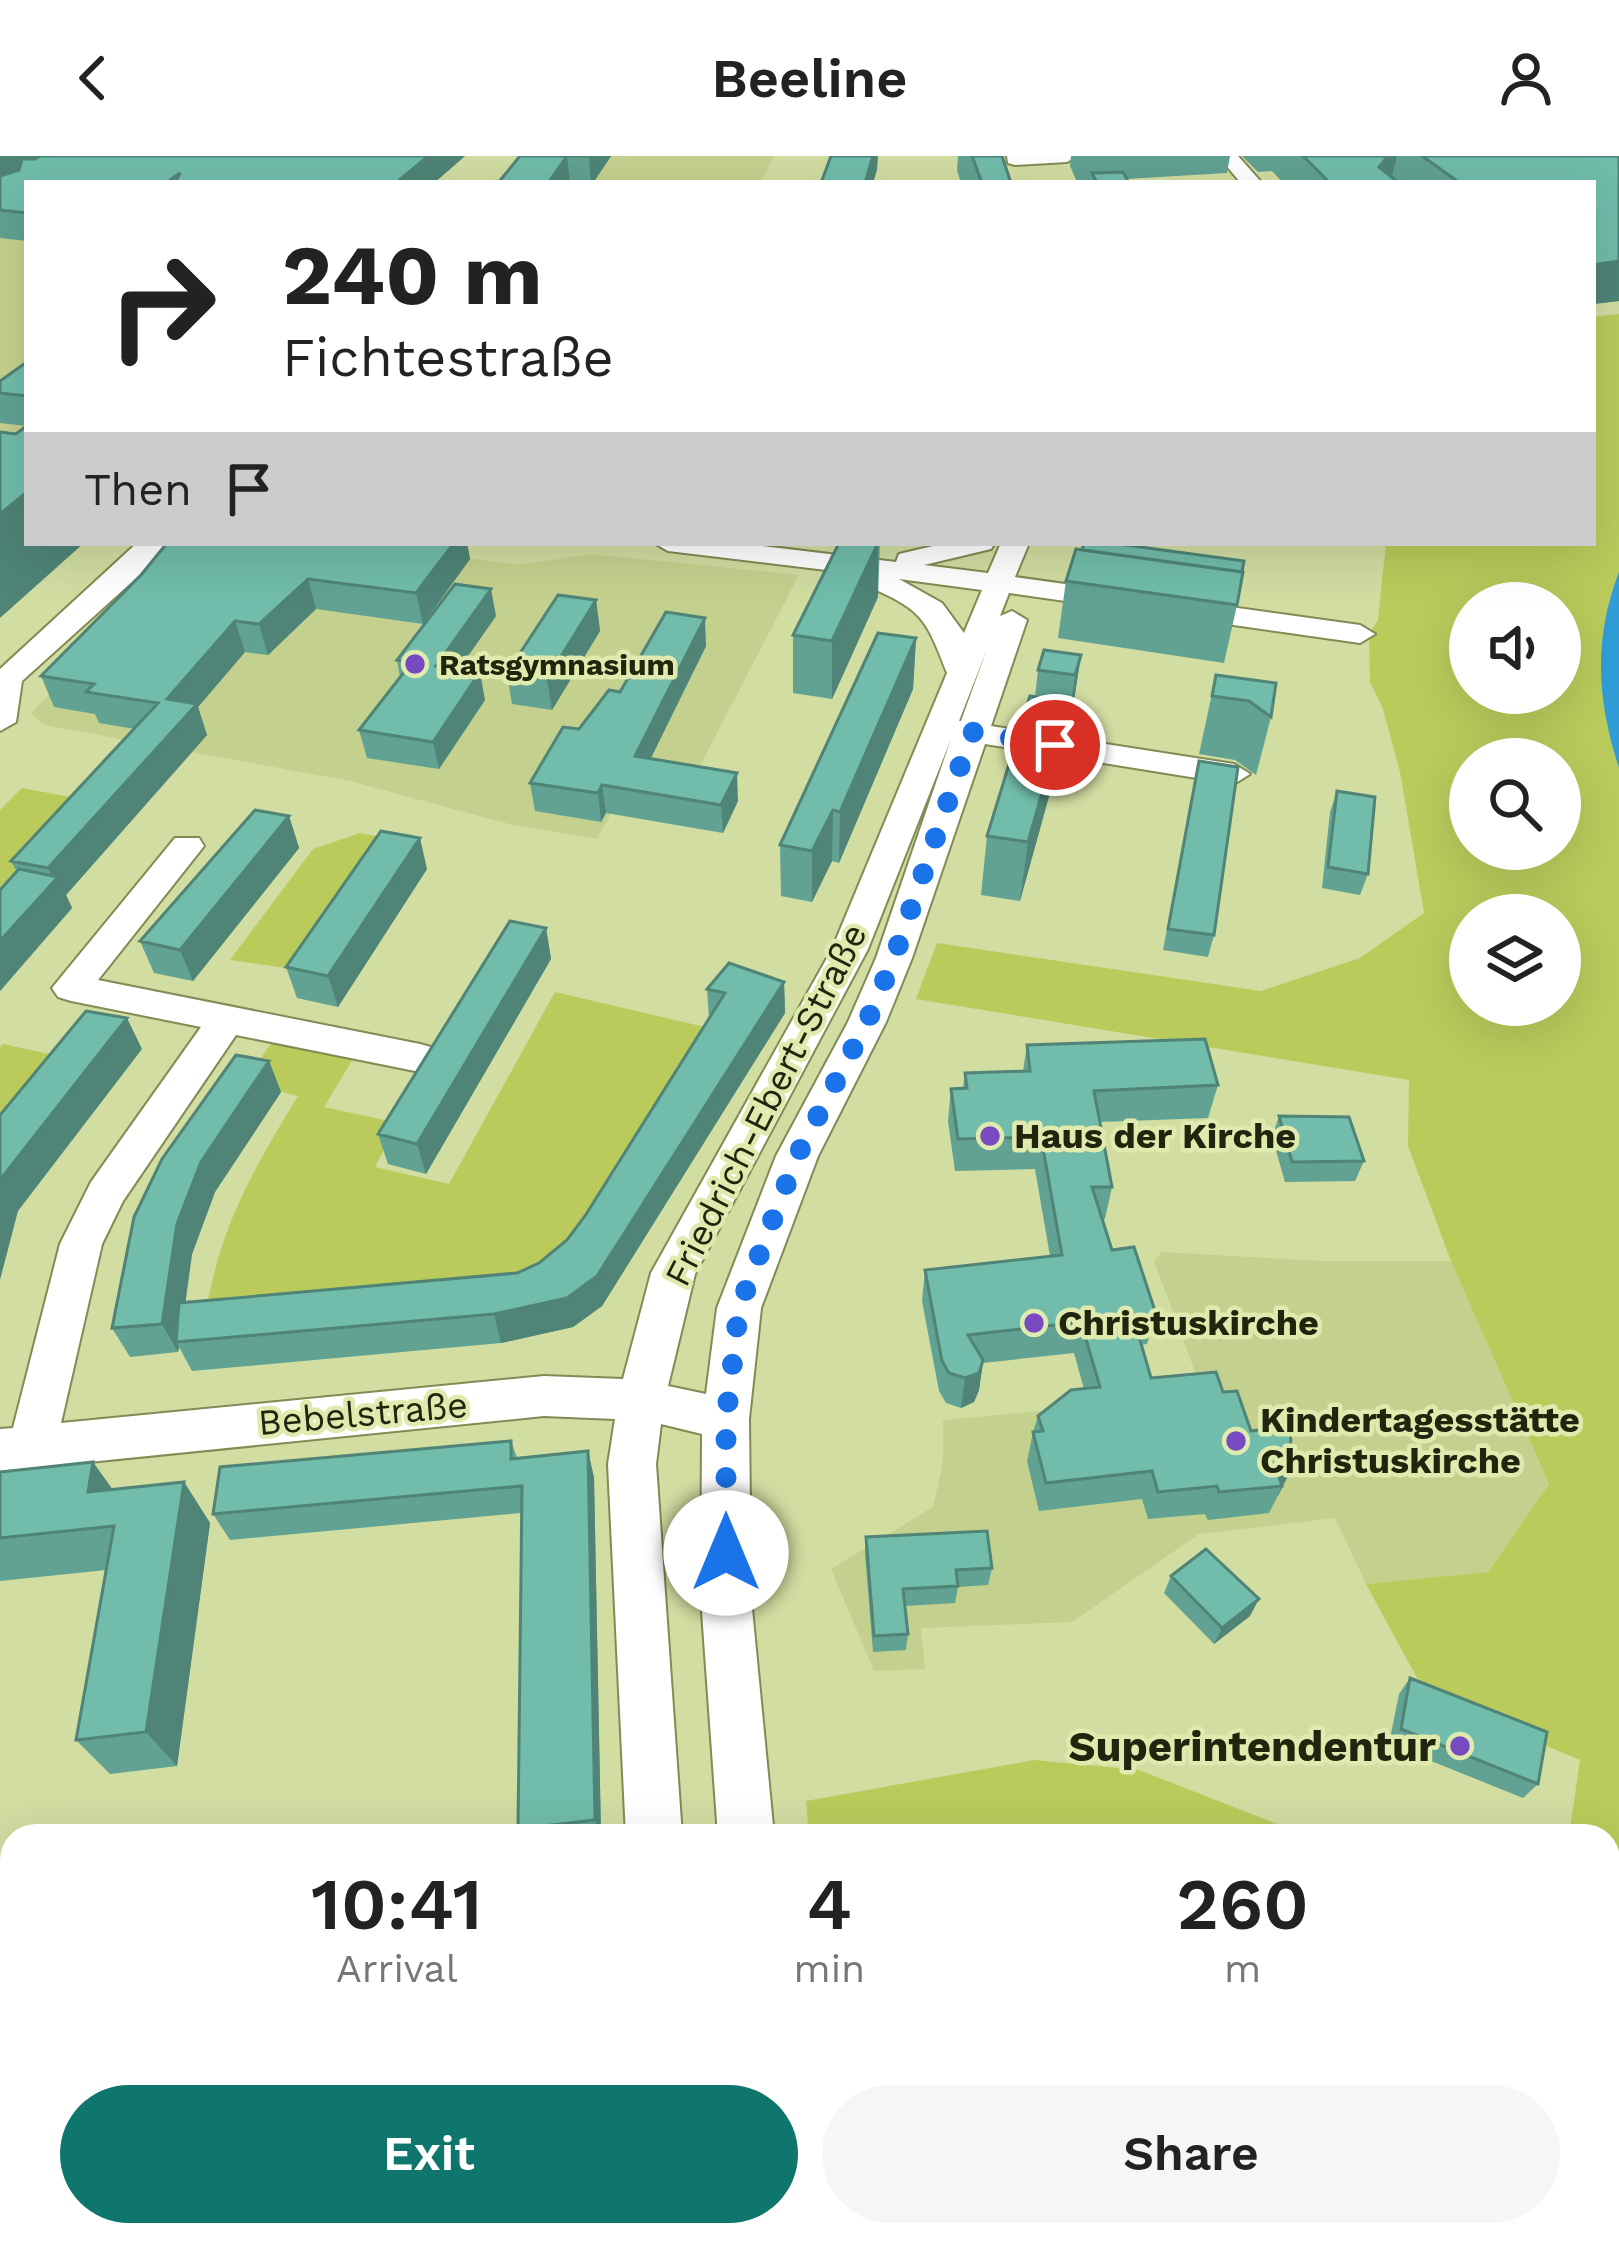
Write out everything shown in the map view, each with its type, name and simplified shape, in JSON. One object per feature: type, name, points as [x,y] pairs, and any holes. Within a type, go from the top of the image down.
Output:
[{"type":"street","points":[[1014,158],[1067,156]]},
{"type":"street","points":[[1228,156],[1249,180]]},
{"type":"street","points":[[0,722],[2,692],[9,677],[154,546]]},
{"type":"street","points":[[692,546],[1360,634]]},
{"type":"street","points":[[842,565],[941,555],[971,546]]},
{"type":"street","name":"Friedrich-Ebert-Straße","points":[[653,1824],[632,1465],[641,1400],[673,1273],[850,949],[956,729],[1011,585],[1015,546]]},
{"type":"street","name":"Friedrich-Ebert-Straße","points":[[745,1824],[726,1598],[726,1419],[739,1308],[797,1156],[867,1022],[894,958],[956,729],[960,670],[1035,546]]},
{"type":"street","points":[[842,565],[907,592],[936,611],[954,636],[960,670]]},
{"type":"street","points":[[956,729],[1234,774]]},
{"type":"street","points":[[187,845],[70,988],[420,1058]]},
{"type":"street","points":[[16,1449],[81,1244],[106,1193],[226,1020]]},
{"type":"street","name":"Bebelstraße","points":[[16,1449],[544,1396],[641,1400],[726,1419]]},
{"type":"shaded area","points":[[611,156],[774,156],[762,180],[595,180]]},
{"type":"shaded area","points":[[24,190],[24,452],[0,448],[0,202]]},
{"type":"shaded area","points":[[1619,314],[1619,1824],[1571,1824],[1580,1760],[1469,1713],[1417,1678],[1366,1584],[1488,1572],[1549,1484],[1451,1261],[1408,1146],[1409,1080],[916,999],[937,943],[1261,991],[1360,958],[1424,913],[1400,772],[1383,709],[1370,682],[1369,634],[1378,620],[1386,546],[1596,546],[1596,317]]},
{"type":"shaded area","name":"Ratsgymnasium","points":[[430,553],[519,565],[590,554],[799,575],[690,785],[629,781],[597,839],[509,824],[350,781],[44,725],[31,713],[125,616]]},
{"type":"shaded area","points":[[22,788],[97,802],[0,919],[0,810]]},
{"type":"shaded area","points":[[360,833],[384,838],[300,970],[230,960],[313,849]]},
{"type":"shaded area","points":[[555,992],[709,1028],[576,1254],[523,1293],[204,1323],[218,1259],[238,1204],[298,1096],[243,1082],[276,1037],[356,1054],[324,1107],[398,1123],[375,1167],[449,1184]]},
{"type":"shaded area","points":[[0,1047],[72,1059],[0,1148]]},
{"type":"shaded area","name":"Kindertagesstätte Christuskirche","points":[[1162,1252],[1323,1261],[1451,1261],[1549,1484],[1488,1572],[1366,1584],[1335,1518],[1199,1534],[1072,1622],[921,1628],[925,1669],[874,1671],[831,1569],[933,1507],[943,1462],[943,1420],[1204,1396],[1154,1261]]},
{"type":"shaded area","points":[[1034,1760],[1139,1770],[1277,1824],[808,1824],[806,1801]]},
{"type":"water","points":[[1619,572],[1619,768],[1606,719],[1601,670],[1605,621]]},
{"type":"building","points":[[428,156],[400,180],[176,180],[180,173],[170,180],[24,180],[24,213],[0,210],[0,176],[19,170],[22,159]]},
{"type":"building","points":[[520,156],[567,156],[550,180],[500,180]]},
{"type":"building","points":[[831,156],[873,156],[866,180],[822,180]]},
{"type":"building","points":[[972,156],[1002,156],[1010,180],[981,180]]},
{"type":"building","points":[[1303,156],[1388,156],[1379,167],[1395,180],[1327,180]]},
{"type":"building","points":[[1422,156],[1619,156],[1619,261],[1596,265],[1596,180],[1456,180]]},
{"type":"building","points":[[1123,172],[1127,180],[1096,180],[1092,173]]},
{"type":"building","points":[[24,364],[24,396],[0,393],[0,381]]},
{"type":"building","points":[[24,428],[24,494],[0,514],[0,432],[16,434]]},
{"type":"building","points":[[165,546],[452,546],[416,593],[308,579],[259,624],[235,621],[167,699],[197,704],[48,868],[11,861],[158,703],[86,692],[94,684],[41,676]]},
{"type":"building","points":[[838,546],[877,546],[832,641],[793,635]]},
{"type":"building","points":[[1083,546],[1133,546],[1244,561],[1242,572],[1082,550]]},
{"type":"building","points":[[1076,549],[1243,572],[1237,605],[1066,581]]},
{"type":"building","points":[[455,584],[491,589],[436,666],[480,672],[433,742],[359,730],[412,662],[397,660]]},
{"type":"building","points":[[558,595],[596,600],[547,679],[507,673]]},
{"type":"building","points":[[666,612],[705,618],[635,756],[737,773],[721,805],[602,785],[598,793],[530,783],[563,727],[579,729],[609,690],[620,692]]},
{"type":"building","points":[[878,633],[916,638],[840,812],[833,810],[812,851],[780,845]]},
{"type":"building","points":[[1044,650],[1081,655],[1075,675],[1038,670]]},
{"type":"building","points":[[1216,675],[1276,683],[1271,717],[1249,701],[1212,696]]},
{"type":"building","points":[[1030,696],[1068,702],[1028,842],[987,836]]},
{"type":"building","points":[[1199,761],[1238,767],[1214,935],[1168,929]]},
{"type":"building","points":[[1337,791],[1375,797],[1368,874],[1328,867]]},
{"type":"building","points":[[255,810],[289,816],[180,950],[140,941]]},
{"type":"building","points":[[381,831],[420,838],[328,976],[286,967]]},
{"type":"building","points":[[19,869],[58,877],[0,941],[0,890]]},
{"type":"building","points":[[510,921],[546,928],[417,1144],[378,1134]]},
{"type":"building","points":[[729,963],[784,982],[597,1276],[567,1298],[494,1314],[176,1342],[179,1303],[517,1273],[539,1263],[567,1240],[585,1216],[725,993],[707,989]]},
{"type":"building","points":[[86,1011],[127,1018],[0,1180],[0,1115]]},
{"type":"building","points":[[1205,1039],[1218,1085],[1094,1091],[1112,1187],[1092,1187],[1112,1250],[1134,1247],[1156,1314],[1133,1316],[1151,1378],[1216,1372],[1223,1392],[1237,1391],[1251,1431],[1290,1426],[1292,1468],[1277,1471],[1282,1486],[1219,1492],[1217,1486],[1158,1492],[1152,1471],[1046,1483],[1033,1432],[1043,1431],[1038,1416],[1071,1390],[1100,1387],[1081,1322],[968,1335],[983,1360],[979,1373],[965,1378],[949,1373],[942,1361],[925,1270],[1062,1255],[1041,1137],[958,1139],[951,1089],[967,1088],[965,1073],[1030,1071],[1027,1045]]},
{"type":"building","points":[[236,1055],[269,1061],[201,1162],[177,1224],[162,1324],[112,1328],[134,1217],[162,1159]]},
{"type":"building","points":[[1279,1116],[1349,1117],[1364,1161],[1292,1162]]},
{"type":"building","points":[[511,1441],[511,1459],[588,1451],[595,1820],[518,1824],[522,1486],[213,1514],[220,1467]]},
{"type":"building","points":[[93,1462],[88,1492],[184,1482],[146,1732],[76,1740],[114,1526],[0,1538],[0,1472]]},
{"type":"building","points":[[987,1531],[992,1568],[956,1570],[958,1586],[903,1589],[908,1634],[874,1636],[866,1537]]},
{"type":"building","points":[[1206,1549],[1259,1599],[1222,1628],[1171,1576]]},
{"type":"building","points":[[1410,1678],[1547,1732],[1538,1784],[1401,1729]]},
{"type":"place","name":"Ratsgymnasium","points":[[415,664]]},
{"type":"place","name":"Haus der Kirche","points":[[990,1136]]},
{"type":"place","name":"Christuskirche","points":[[1034,1323]]},
{"type":"place","name":"Kindertagesstätte Christuskirche","points":[[1236,1441]]},
{"type":"place","name":"Superintendentur","points":[[1460,1746]]},
{"type":"route","points":[[726,1553],[726,1419],[739,1308],[797,1156],[867,1022],[894,958],[972,732],[1055,745]]}]
